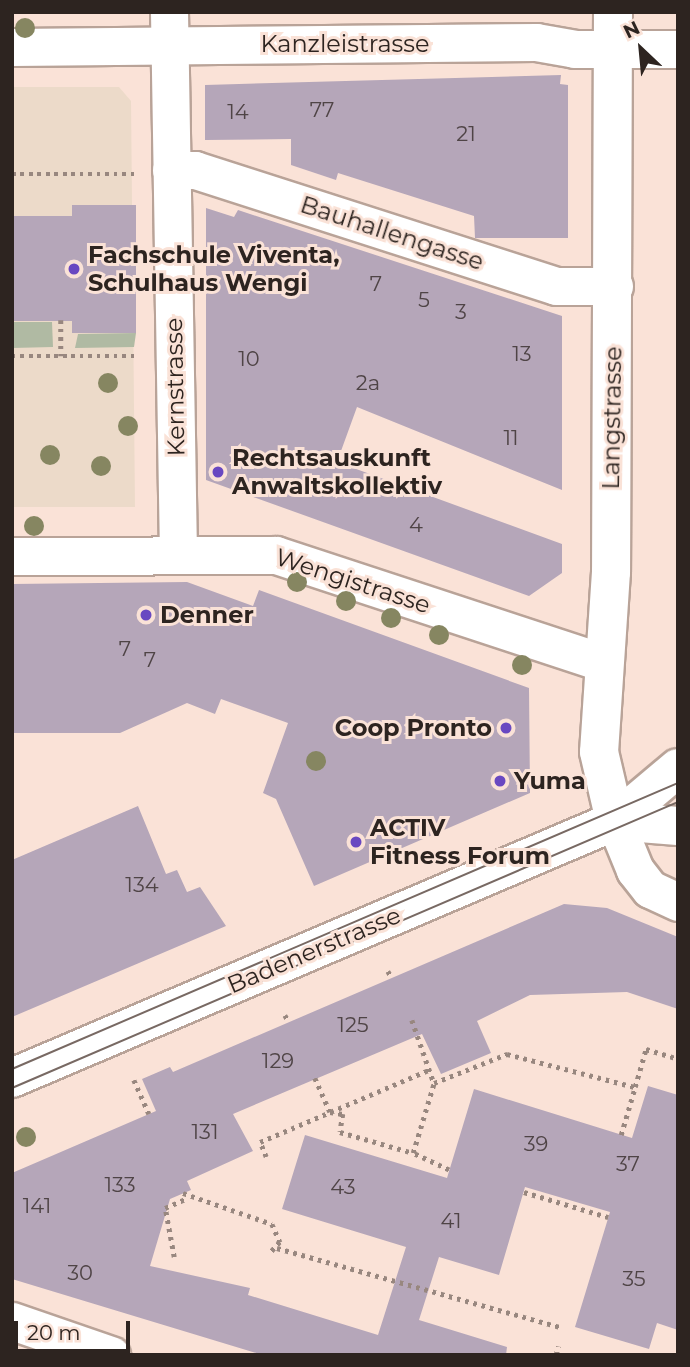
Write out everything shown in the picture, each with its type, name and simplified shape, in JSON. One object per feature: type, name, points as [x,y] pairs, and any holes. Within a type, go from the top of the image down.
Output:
[{"type":"street","name":"Langstrasse","points":[[613,12],[611,572],[601,662],[599,752],[615,821]]},
{"type":"street","name":"Kanzleistrasse","points":[[12,47],[169,29],[536,42],[614,50],[678,49]]},
{"type":"street","name":"Kernstrasse","points":[[169,29],[157,172],[178,552]]},
{"type":"street","name":"Bauhallengasse","points":[[157,172],[195,170],[556,286],[614,286]]},
{"type":"street","name":"Wengistrasse","points":[[12,556],[178,552],[276,555],[601,662]]},
{"type":"street","name":"Badenerstrasse","points":[[12,1078],[615,821],[678,768]]},
{"type":"street","name":"Badenerstrasse","points":[[615,821],[678,826]]},
{"type":"street","points":[[615,821],[635,870],[650,889],[678,902]]},
{"type":"street","points":[[12,1321],[111,1355]]},
{"type":"path","points":[[12,174],[157,172]]},
{"type":"path","points":[[61,320],[61,356]]},
{"type":"path","points":[[12,356],[145,356]]},
{"type":"path","points":[[388,971],[392,978]]},
{"type":"path","points":[[285,1015],[289,1022]]},
{"type":"path","points":[[412,1020],[434,1083],[413,1153]]},
{"type":"path","points":[[621,1135],[646,1049],[678,1059]]},
{"type":"path","points":[[434,1083],[507,1054],[635,1087]]},
{"type":"path","points":[[266,1157],[260,1142],[429,1070]]},
{"type":"path","points":[[315,1078],[330,1112]]},
{"type":"path","points":[[134,1080],[149,1114]]},
{"type":"path","points":[[330,1112],[343,1115],[340,1132],[413,1153],[449,1170]]},
{"type":"path","points":[[524,1192],[599,1212],[608,1217]]},
{"type":"path","points":[[174,1257],[164,1208],[185,1195],[197,1194],[218,1210],[259,1216],[278,1232],[276,1248],[271,1252]]},
{"type":"path","points":[[276,1248],[563,1328]]},
{"type":"path","points":[[556,1355],[558,1346]]},
{"type":"shaded area","name":"Fachschule Viventa, Schulhaus Wengi","points":[[12,87],[119,87],[131,101],[135,507],[12,507]]},
{"type":"green space","points":[[12,322],[52,322],[53,347],[12,348]]},
{"type":"green space","points":[[136,333],[134,347],[75,348],[78,334]]},
{"type":"building","points":[[561,75],[560,84],[568,85],[568,238],[475,238],[474,216],[338,173],[336,180],[291,165],[291,139],[205,140],[205,85]]},
{"type":"building","points":[[72,205],[136,205],[136,333],[72,333],[72,321],[12,321],[12,216],[72,216]]},
{"type":"building","points":[[206,208],[234,217],[238,210],[562,316],[562,490],[357,407],[337,462],[562,544],[562,573],[529,596],[206,480]]},
{"type":"building","points":[[187,582],[253,606],[259,590],[529,688],[530,793],[314,886],[276,799],[263,793],[288,723],[221,699],[215,714],[187,703],[120,733],[12,733],[12,584]]},
{"type":"building","points":[[138,806],[166,874],[177,870],[187,892],[200,887],[226,926],[12,1017],[12,860]]},
{"type":"building","points":[[564,904],[607,908],[678,937],[678,1009],[627,992],[530,995],[477,1021],[491,1053],[441,1074],[422,1034],[233,1114],[253,1151],[187,1181],[191,1190],[170,1199],[150,1266],[250,1288],[248,1295],[378,1335],[406,1247],[282,1209],[305,1135],[447,1178],[474,1089],[632,1138],[648,1086],[678,1095],[678,1330],[657,1323],[649,1349],[575,1327],[610,1212],[525,1187],[499,1275],[439,1257],[419,1320],[507,1347],[506,1355],[263,1355],[12,1279],[12,1173],[156,1111],[142,1079],[170,1067],[173,1072]]},
{"type":"tram line","points":[[12,1069],[678,783]]},
{"type":"tram line","points":[[12,1088],[678,802]]},
{"type":"place","name":"Fachschule Viventa, Schulhaus Wengi","points":[[74,269]]},
{"type":"place","name":"Rechtsauskunft Anwaltskollektiv","points":[[218,472]]},
{"type":"place","name":"Denner","points":[[146,615]]},
{"type":"place","name":"Coop Pronto","points":[[506,728]]},
{"type":"place","name":"Yuma","points":[[500,781]]},
{"type":"place","name":"ACTIV Fitness Forum","points":[[356,842]]}]
